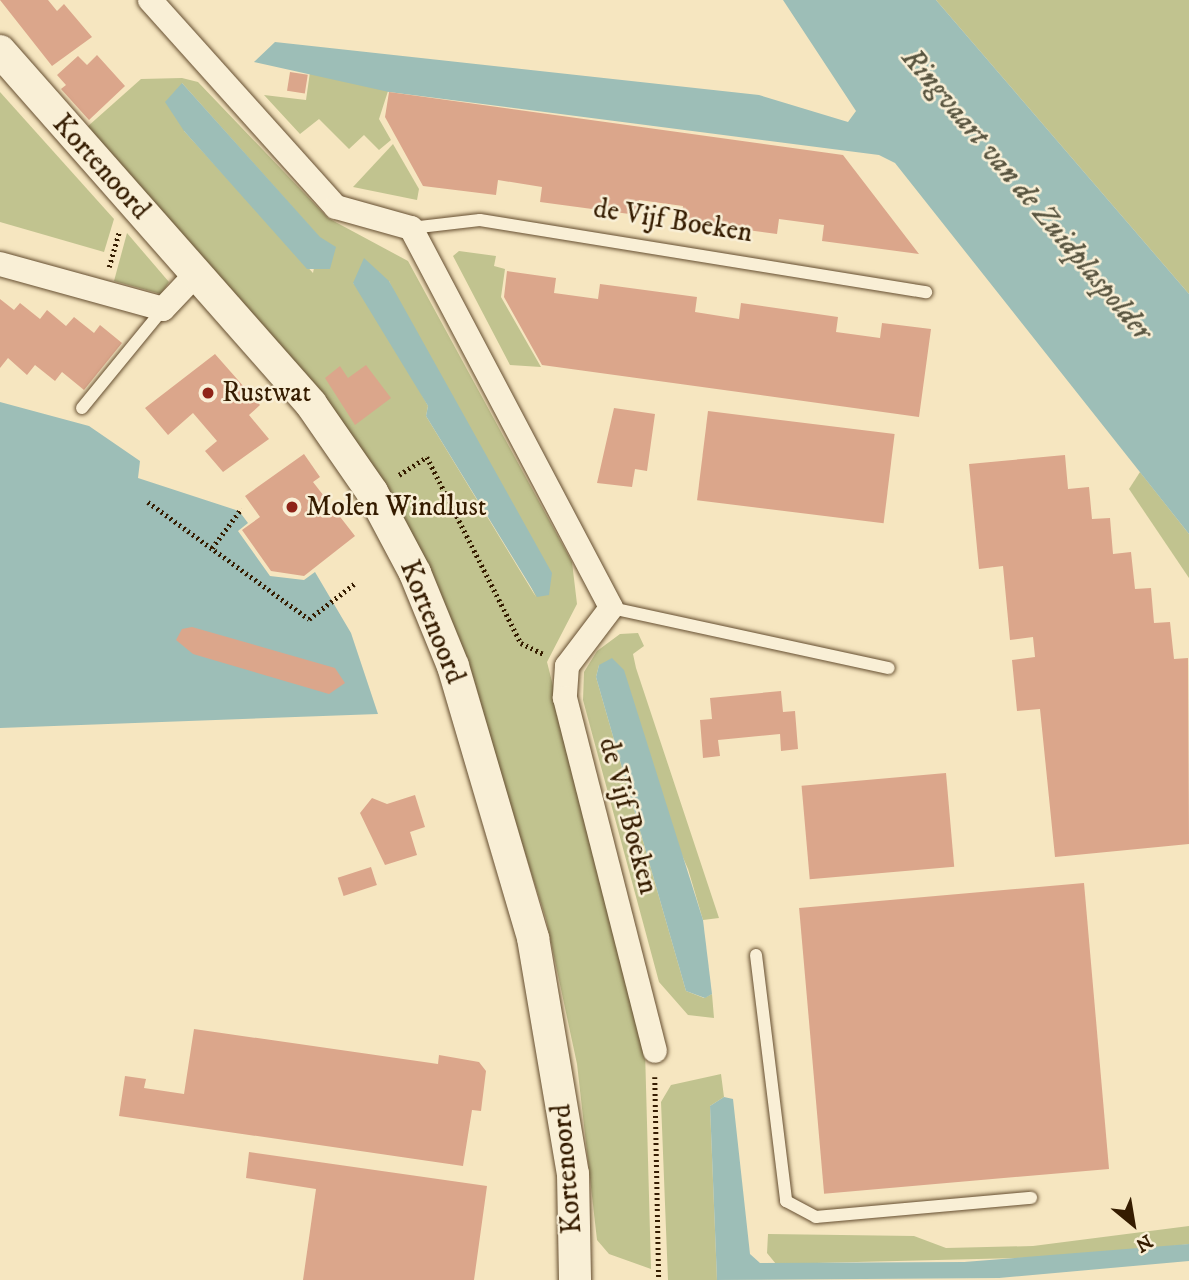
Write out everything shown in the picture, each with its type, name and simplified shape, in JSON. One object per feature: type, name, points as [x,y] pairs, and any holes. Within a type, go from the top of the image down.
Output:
[{"type":"street","name":"de Vijf Boeken","points":[[150,0],[336,206],[411,228]]},
{"type":"street","name":"Kortenoord","points":[[0,51],[311,404],[372,492],[453,666],[533,937],[573,1174],[575,1280]]},
{"type":"street","points":[[411,228],[611,608],[567,666]]},
{"type":"street","points":[[0,264],[163,309],[197,273]]},
{"type":"street","name":"de Vijf Boeken","points":[[567,666],[565,698],[655,1051]]},
{"type":"lane","name":"de Vijf Boeken","points":[[411,228],[480,220],[926,292]]},
{"type":"lane","points":[[82,408],[163,309]]},
{"type":"lane","points":[[611,608],[889,668]]},
{"type":"lane","points":[[756,955],[786,1201],[816,1217],[1031,1198]]},
{"type":"path","points":[[103,293],[132,202]]},
{"type":"path","points":[[426,457],[521,643],[567,666]]},
{"type":"path","points":[[148,502],[309,619],[354,584]]},
{"type":"path","points":[[212,548],[241,509]]},
{"type":"path","points":[[655,1051],[659,1280]]},
{"type":"green space","points":[[936,0],[1189,0],[1189,294]]},
{"type":"green space","points":[[310,72],[389,88],[379,119],[391,140],[379,150],[364,135],[349,149],[319,119],[300,134],[264,95],[306,100]]},
{"type":"green space","points":[[182,78],[198,82],[328,218],[408,261],[572,562],[577,604],[547,662],[645,1050],[651,1269],[609,1254],[597,1240],[577,1064],[546,919],[460,649],[395,512],[400,508],[265,327],[87,127],[141,79]],"holes":[[[182,83],[320,238],[313,273],[184,131]],[[389,281],[536,597],[426,416],[428,406],[368,297],[353,283]]]},
{"type":"green space","points":[[0,92],[114,219],[104,252],[0,222]]},
{"type":"green space","points":[[393,144],[419,189],[417,200],[353,187]]},
{"type":"green space","points":[[127,233],[169,282],[161,294],[114,281]]},
{"type":"green space","points":[[459,251],[496,256],[494,266],[505,269],[501,297],[541,367],[510,365],[453,256]]},
{"type":"green space","points":[[1140,472],[1189,534],[1189,578],[1129,489]]},
{"type":"green space","points":[[638,633],[644,646],[633,654],[636,668],[719,918],[703,920],[688,869],[599,665],[596,677],[686,991],[704,998],[712,994],[714,1018],[688,1015],[659,982],[583,700],[584,672],[597,651],[620,634]]},
{"type":"green space","points":[[721,1074],[724,1097],[710,1106],[717,1280],[668,1280],[661,1102],[671,1085]]},
{"type":"green space","points":[[1189,1226],[1189,1244],[1096,1256],[776,1264],[767,1253],[768,1234],[914,1236],[946,1248],[1033,1246]]},
{"type":"water","name":"Ringvaart van de Zuidplaspolder","points":[[783,0],[936,0],[1189,294],[1189,534],[895,163],[879,155],[389,92],[254,62],[275,42],[759,95],[848,122],[856,111]]},
{"type":"water","points":[[182,83],[320,237],[336,247],[330,269],[307,269],[184,131],[165,102]]},
{"type":"water","points":[[364,258],[389,281],[552,573],[549,595],[537,597],[426,416],[428,406],[353,283]]},
{"type":"water","points":[[0,402],[89,426],[140,461],[138,478],[239,511],[248,523],[238,531],[270,576],[304,580],[315,572],[351,633],[378,714],[0,728]]},
{"type":"water","points":[[612,658],[624,670],[703,920],[712,994],[705,998],[686,991],[596,677],[599,665]]},
{"type":"water","points":[[724,1097],[733,1099],[750,1254],[760,1263],[964,1262],[1189,1244],[1189,1280],[717,1280],[710,1106]]},
{"type":"pier","points":[[1189,1261],[1189,1280],[713,1280],[999,1278]]},
{"type":"building","points":[[0,0],[48,0],[57,11],[64,4],[92,37],[52,66]]},
{"type":"building","points":[[97,55],[125,86],[89,120],[61,89],[66,85],[57,75],[78,56],[87,65]]},
{"type":"building","points":[[290,72],[308,75],[305,94],[287,91]]},
{"type":"building","points":[[389,92],[843,155],[919,254],[822,241],[824,225],[779,219],[777,234],[681,221],[683,206],[639,200],[637,215],[540,202],[542,187],[498,180],[496,195],[423,186],[385,117]]},
{"type":"building","points":[[507,271],[556,278],[554,293],[598,299],[600,284],[697,297],[695,312],[739,319],[741,303],[838,317],[836,332],[880,338],[882,323],[931,329],[919,417],[542,365],[504,297]]},
{"type":"building","points":[[0,299],[14,310],[20,303],[40,319],[47,310],[66,326],[74,317],[94,333],[100,325],[122,343],[84,390],[62,372],[55,381],[35,365],[27,375],[8,358],[0,368]]},
{"type":"building","points":[[215,354],[260,405],[249,415],[269,439],[223,472],[205,451],[217,441],[193,413],[168,435],[145,408]]},
{"type":"building","points":[[366,365],[391,398],[355,425],[325,378],[340,366],[348,378]]},
{"type":"building","points":[[614,408],[655,414],[647,471],[635,469],[632,487],[597,483]]},
{"type":"building","points":[[708,411],[895,434],[884,523],[697,500]]},
{"type":"building","name":"Molen Windlust","points":[[304,454],[320,477],[313,482],[355,536],[304,576],[271,571],[242,530],[260,517],[245,496]]},
{"type":"building","points":[[1065,455],[1068,489],[1089,487],[1092,519],[1110,518],[1113,554],[1131,552],[1135,589],[1151,588],[1154,623],[1170,622],[1174,659],[1188,658],[1189,844],[1055,857],[1040,709],[1017,711],[1012,660],[1035,657],[1033,637],[1010,640],[1003,566],[979,569],[969,464]]},
{"type":"building","points":[[192,627],[335,668],[345,683],[329,694],[193,654],[176,640],[182,629]]},
{"type":"building","points":[[781,691],[783,712],[795,711],[798,749],[781,751],[780,734],[718,740],[720,756],[703,758],[700,720],[712,719],[710,698]]},
{"type":"building","points":[[946,773],[954,867],[810,879],[802,786]]},
{"type":"building","points":[[415,795],[425,827],[410,832],[417,855],[385,865],[360,813],[372,798],[387,804]]},
{"type":"building","points":[[371,867],[377,885],[344,896],[338,878]]},
{"type":"building","points":[[1084,883],[1109,1169],[824,1194],[799,908]]},
{"type":"building","points":[[194,1029],[438,1064],[439,1055],[479,1062],[486,1071],[481,1111],[472,1110],[463,1166],[119,1116],[125,1076],[146,1079],[144,1088],[184,1094]]},
{"type":"building","points":[[249,1152],[487,1186],[474,1280],[303,1280],[316,1189],[246,1178]]},
{"type":"place","name":"Rustwat","points":[[208,393]]},
{"type":"place","name":"Molen Windlust","points":[[292,507]]}]
